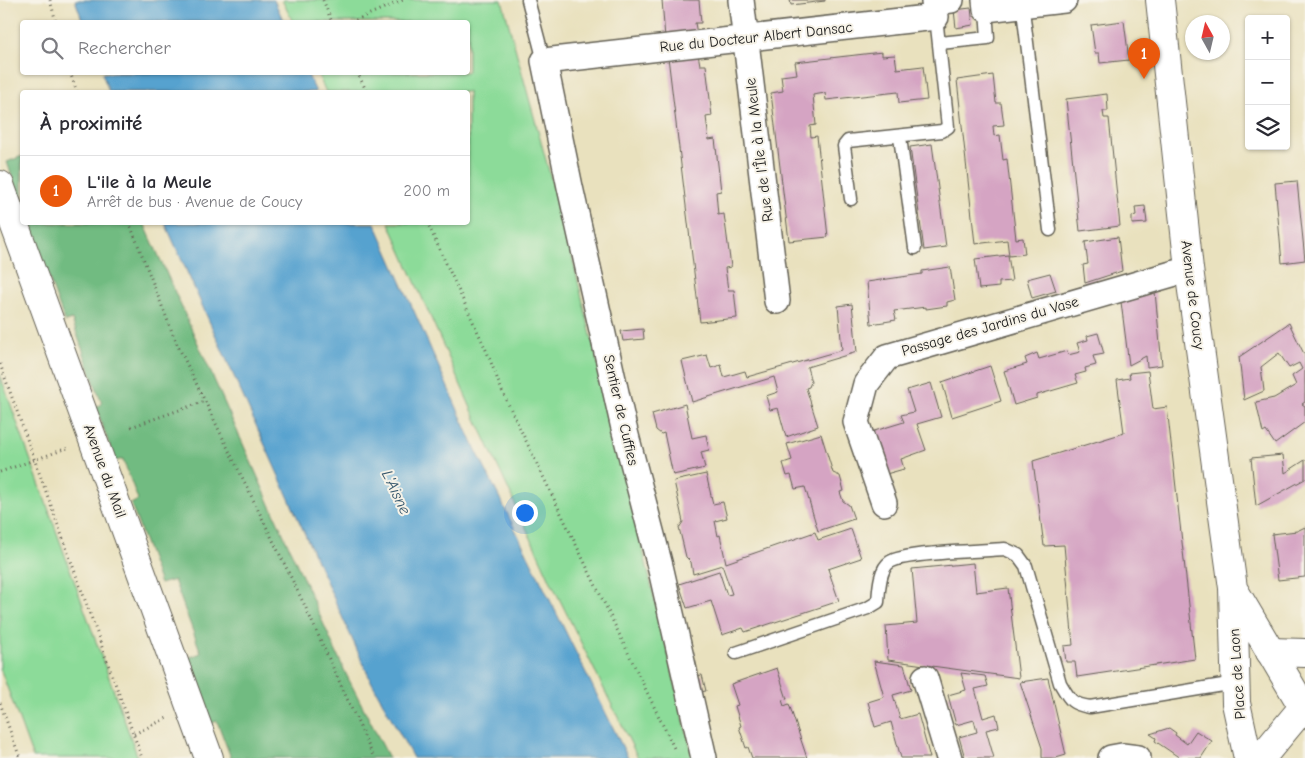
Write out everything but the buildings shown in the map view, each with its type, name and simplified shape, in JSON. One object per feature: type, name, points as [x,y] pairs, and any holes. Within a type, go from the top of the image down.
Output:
[{"type":"main road","name":"Avenue de Coucy","points":[[1160,0],[1189,269],[1233,588]]},
{"type":"main road","name":"Avenue du Mail","points":[[0,185],[209,758]]},
{"type":"main road","points":[[1233,588],[1304,707],[1261,758]]},
{"type":"main road","name":"Place de Laon","points":[[1233,588],[1235,683],[1238,718],[1248,758]]},
{"type":"main road","points":[[1270,652],[1305,653]]},
{"type":"street","name":"Rue de l'Île à la Meule","points":[[741,0],[778,301]]},
{"type":"street","points":[[985,4],[1064,0]]},
{"type":"street","name":"Rue du Docteur Albert Dansac","points":[[544,61],[746,38],[943,8]]},
{"type":"street","name":"Sentier de Cuffies","points":[[544,61],[623,424],[661,570],[704,758]]},
{"type":"street","name":"Passage des Jardins du Vase","points":[[884,503],[856,422],[866,384],[887,357],[1189,269]]},
{"type":"street","points":[[925,678],[949,758]]},
{"type":"street","points":[[1111,758],[1122,756],[1138,758]]},
{"type":"lane","points":[[528,0],[544,61]]},
{"type":"lane","points":[[1023,2],[1050,230]]},
{"type":"lane","points":[[940,43],[988,38],[985,4]]},
{"type":"lane","points":[[851,199],[844,146],[848,141],[942,131],[948,127],[940,43],[943,8]]},
{"type":"lane","points":[[900,136],[915,248]]},
{"type":"lane","points":[[736,653],[868,608],[878,602],[883,570],[889,562],[911,556],[1005,549],[1018,555],[1026,566],[1060,684],[1068,697],[1077,705],[1090,707],[1235,683]]},
{"type":"path","points":[[50,0],[55,20]]},
{"type":"path","points":[[322,0],[331,20]]},
{"type":"path","points":[[356,20],[403,0]]},
{"type":"path","points":[[71,75],[76,90]]},
{"type":"path","points":[[358,75],[366,90]]},
{"type":"path","points":[[130,225],[176,342],[305,606],[374,758]]},
{"type":"path","points":[[428,225],[488,352],[502,392],[675,749]]},
{"type":"path","points":[[0,364],[142,758]]},
{"type":"path","points":[[131,427],[205,401]]},
{"type":"path","points":[[0,472],[72,447]]},
{"type":"path","points":[[0,703],[20,758]]},
{"type":"path","points":[[134,734],[190,706]]},
{"type":"green space","points":[[282,0],[502,0],[569,244],[693,758],[638,758],[551,582],[390,225],[470,225],[470,90],[325,90],[318,75],[470,75],[470,20],[292,20]]},
{"type":"green space","points":[[20,157],[20,199],[7,162]]},
{"type":"green space","points":[[30,225],[145,225],[346,674],[389,758],[231,758],[217,721],[210,724],[188,658],[201,653],[174,580],[160,584],[131,504],[138,500],[123,459],[115,461],[96,407],[102,404],[72,320],[65,322]]},
{"type":"green space","points":[[0,375],[138,758],[33,758],[0,668]]},
{"type":"water","points":[[75,0],[274,0],[283,20],[82,20]]},
{"type":"water","points":[[103,75],[308,75],[315,90],[108,90]]},
{"type":"water","name":"L'Aisne","points":[[166,225],[376,225],[473,444],[628,758],[413,758],[371,681]]},
{"type":"place","name":"L'ile à la Meule","points":[[1144,79]]}]
